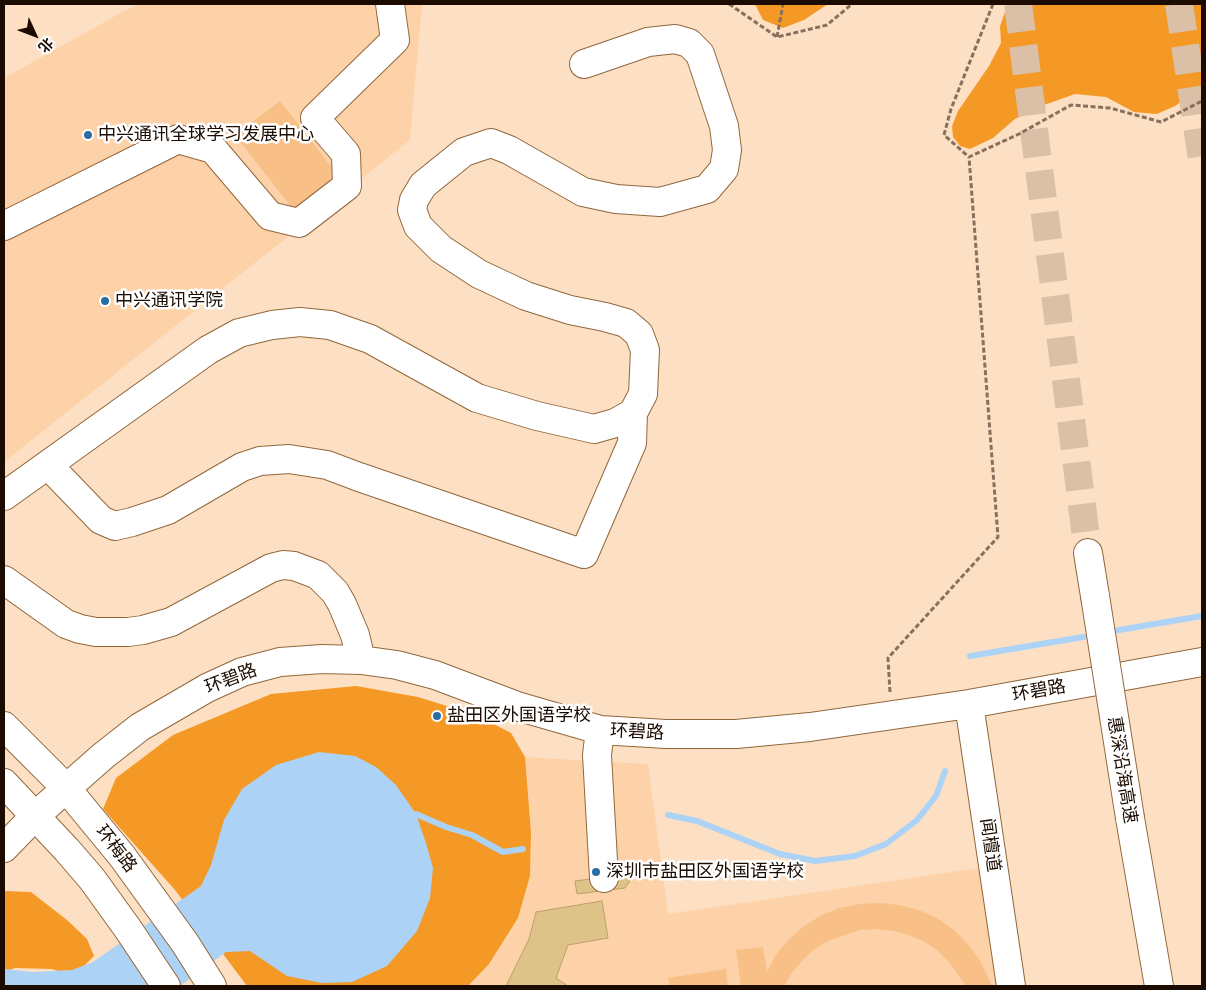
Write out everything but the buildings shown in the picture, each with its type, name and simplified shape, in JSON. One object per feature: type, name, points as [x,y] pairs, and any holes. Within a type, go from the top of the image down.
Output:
[{"type":"main road","points":[[4,226],[178,140],[214,149],[270,216],[299,223],[347,186],[346,154],[315,118],[395,40],[390,4]]},
{"type":"main road","points":[[48,464],[101,520],[114,526],[168,510],[242,467],[260,461],[289,459],[327,465],[359,478],[584,554],[632,443],[633,412],[643,394],[645,350],[639,334],[626,323],[570,310],[526,296],[479,274],[441,249],[418,226],[412,210],[414,200],[423,185],[464,152],[491,144],[509,150],[568,184],[591,194],[616,199],[660,202],[707,189],[724,169],[727,150],[724,126],[700,54],[689,43],[675,38],[648,42],[584,64]]},
{"type":"main road","points":[[4,496],[208,350],[239,334],[272,325],[300,322],[330,326],[370,339],[477,398],[537,416],[594,429],[615,423],[633,412]]},
{"type":"main road","name":"惠深沿海高速","points":[[1088,553],[1159,986]]},
{"type":"main road","points":[[4,580],[66,624],[96,632],[128,632],[171,622],[271,568],[283,565],[294,566],[318,575],[335,592],[355,635],[361,660]]},
{"type":"main road","name":"环碧路","points":[[4,848],[66,788],[140,727],[207,688],[242,672],[280,662],[322,659],[361,660],[397,665],[435,675],[520,707],[600,730],[647,733],[736,734],[810,728],[969,704],[1202,662]]},
{"type":"main road","name":"闻檀道","points":[[969,704],[1011,986]]},
{"type":"main road","name":"环梅路","points":[[4,726],[66,788],[122,856],[159,906],[211,986]]},
{"type":"main road","points":[[600,730],[597,755],[604,878]]},
{"type":"main road","points":[[4,783],[76,860],[128,929],[166,986]]},
{"type":"path","points":[[729,4],[777,37],[827,25],[852,4]]},
{"type":"path","points":[[777,37],[783,4]]},
{"type":"path","points":[[891,715],[888,658],[998,537],[969,157],[944,135],[951,109],[993,4]]},
{"type":"path","points":[[969,157],[1019,134],[1071,105],[1110,108],[1160,122],[1202,101]]},
{"type":"shaded area","name":"中兴通讯学院","points":[[141,4],[422,4],[410,140],[4,462],[4,78],[124,11]]},
{"type":"shaded area","points":[[755,4],[828,4],[804,20],[783,28],[763,20]]},
{"type":"shaded area","points":[[1008,4],[1202,4],[1202,87],[1175,106],[1157,114],[1134,112],[1106,97],[1075,94],[1044,105],[1015,119],[993,138],[970,149],[960,146],[953,137],[952,126],[958,111],[989,66],[1001,43],[1000,26]]},
{"type":"shaded area","points":[[280,101],[344,183],[299,217],[235,135]]},
{"type":"shaded area","points":[[356,686],[418,697],[476,715],[511,733],[525,757],[531,833],[530,876],[518,918],[489,964],[468,986],[247,986],[175,890],[103,809],[116,778],[173,735],[271,694]]},
{"type":"shaded area","name":"深圳市盐田区外国语学校","points":[[525,757],[648,764],[668,914],[985,867],[1002,986],[468,986],[489,964],[518,918],[530,876],[531,833]]},
{"type":"shaded area","points":[[4,891],[31,892],[67,920],[87,939],[94,956],[84,966],[67,973],[51,969],[15,968],[4,972]]},
{"type":"shaded area","points":[[879,903],[919,910],[937,918],[954,930],[980,960],[992,986],[966,986],[950,963],[925,942],[909,935],[877,929],[860,930],[828,941],[814,949],[791,974],[784,986],[741,986],[736,950],[763,947],[767,972],[775,956],[788,940],[820,916],[839,908]]},
{"type":"shaded area","points":[[726,969],[728,986],[670,986],[668,978]]},
{"type":"water","points":[[319,752],[355,756],[376,767],[396,785],[416,814],[426,843],[433,868],[430,898],[417,931],[387,966],[352,982],[322,983],[287,976],[250,951],[226,952],[180,986],[4,986],[5,969],[33,972],[72,970],[93,962],[201,886],[211,865],[224,820],[242,789],[276,765]]},
{"type":"waterway","points":[[1107,632],[1202,616]]},
{"type":"waterway","points":[[970,656],[1095,635]]},
{"type":"waterway","points":[[668,815],[697,821],[780,854],[815,861],[855,856],[886,844],[917,820],[936,796],[945,771]]},
{"type":"waterway","points":[[416,814],[446,827],[472,835],[503,852],[523,849]]},
{"type":"tunnel","points":[[1018,4],[1088,553]]},
{"type":"tunnel","points":[[1179,4],[1202,159]]},
{"type":"place","name":"中兴通讯全球学习发展中心","points":[[88,135]]},
{"type":"place","name":"中兴通讯学院","points":[[105,301]]},
{"type":"place","name":"盐田区外国语学校","points":[[437,716]]},
{"type":"place","name":"深圳市盐田区外国语学校","points":[[596,872]]}]
